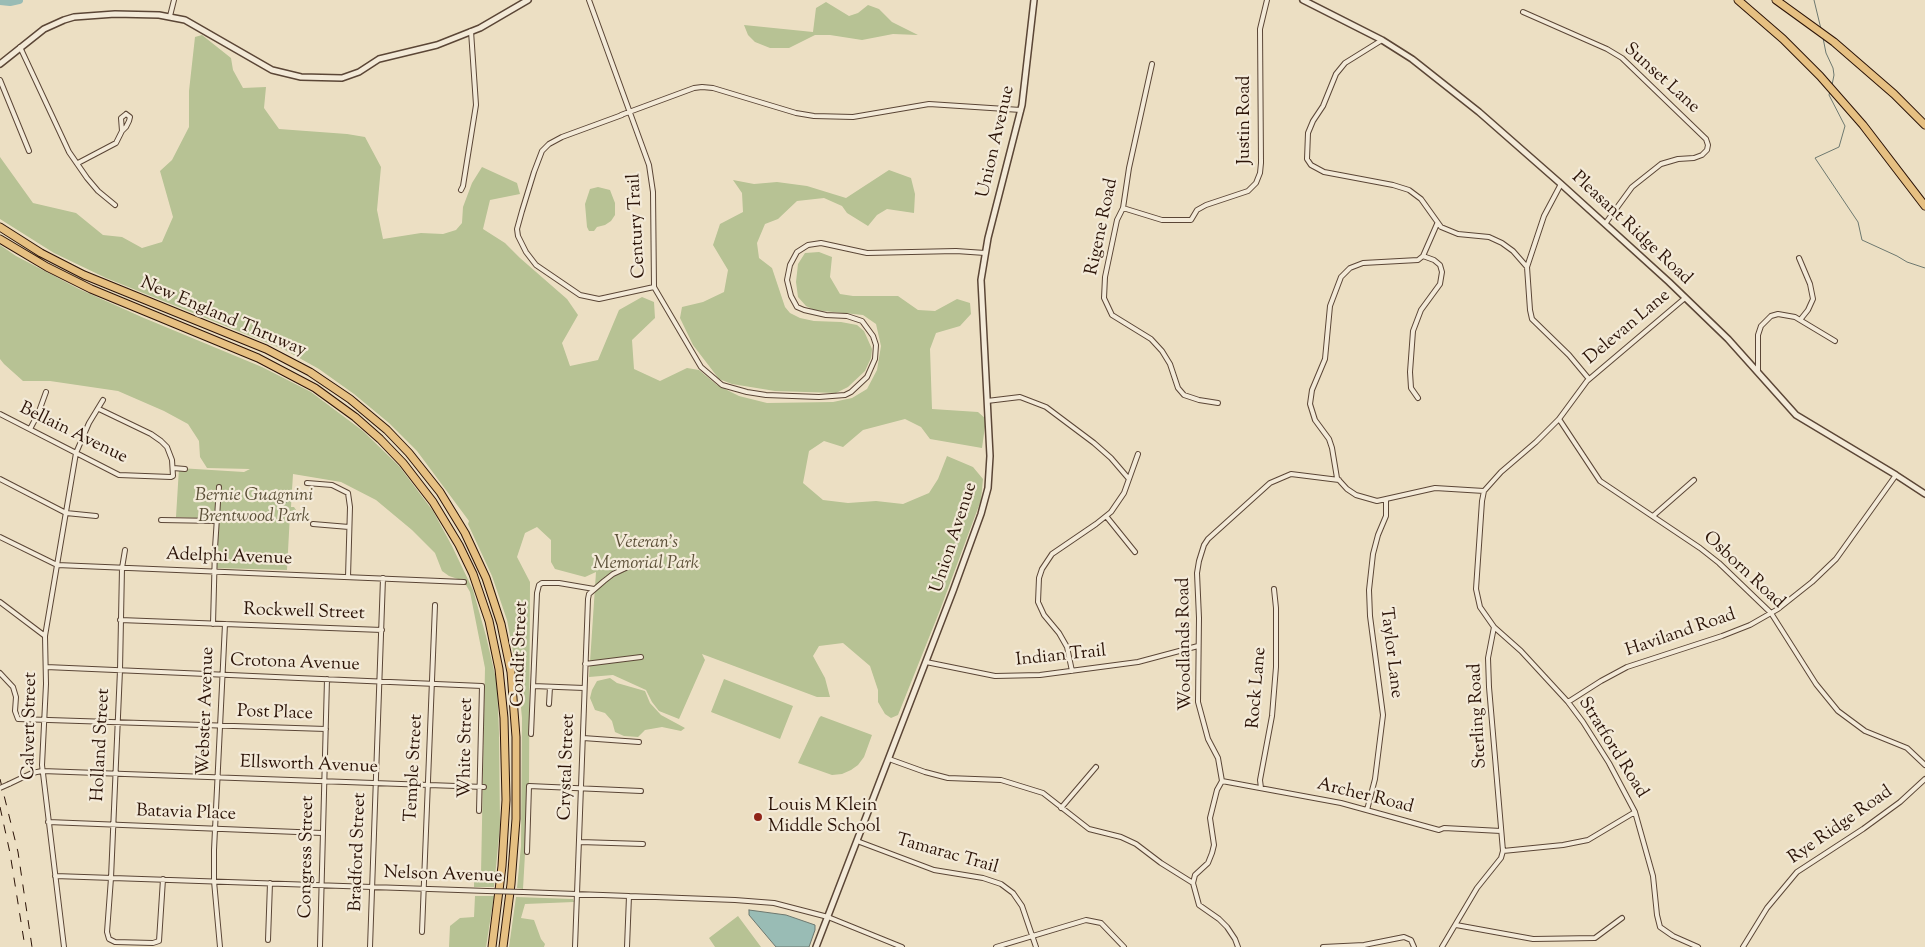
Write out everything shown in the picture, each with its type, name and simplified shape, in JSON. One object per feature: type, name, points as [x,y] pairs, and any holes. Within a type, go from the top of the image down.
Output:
[{"type":"highway","points":[[1738,0],[1783,39],[1820,76],[1844,103],[1925,206]]},
{"type":"highway","points":[[1776,0],[1834,42],[1894,94],[1925,125]]},
{"type":"highway","name":"New England Thruway","points":[[0,228],[48,257],[99,282],[266,349],[310,372],[350,399],[387,430],[414,459],[440,492],[466,533],[486,578],[501,624],[511,672],[516,745],[516,819],[511,884],[503,947]]},
{"type":"highway","name":"New England Thruway","points":[[0,239],[84,286],[265,361],[316,388],[356,417],[380,439],[403,463],[434,502],[459,545],[476,582],[493,637],[500,677],[506,751],[505,817],[501,882],[492,947]]},
{"type":"street","points":[[170,16],[174,0]]},
{"type":"street","points":[[0,64],[54,24],[74,17],[115,14],[170,16],[185,20],[272,70],[301,76],[325,78],[351,76],[379,59],[437,45],[471,31],[528,0]]},
{"type":"street","name":"Century Trail","points":[[589,0],[649,165],[653,192],[654,287],[701,367],[722,385],[766,396],[837,396],[851,392],[867,377],[875,359],[876,345],[862,320],[847,316],[813,314],[798,307],[791,296],[787,280],[790,265],[797,252],[812,243],[821,243],[867,254],[956,251],[985,253]]},
{"type":"street","name":"Union Avenue","points":[[816,947],[982,514],[988,488],[990,456],[981,280],[985,253],[1021,110],[1034,0]]},
{"type":"street","name":"Justin Road","points":[[1123,208],[1162,220],[1191,220],[1197,210],[1206,205],[1248,191],[1256,183],[1260,173],[1260,28],[1267,0]]},
{"type":"street","name":"Pleasant Ridge Road","points":[[1304,0],[1382,40],[1412,59],[1474,108],[1561,184],[1685,298],[1758,371],[1796,415],[1925,494]]},
{"type":"street","name":"Sunset Lane","points":[[1523,12],[1607,49],[1622,58],[1706,138],[1707,150],[1694,158],[1678,159],[1661,164],[1632,187],[1605,224]]},
{"type":"street","points":[[461,190],[464,186],[476,105],[471,31]]},
{"type":"street","points":[[1382,40],[1345,63],[1336,74],[1323,106],[1308,133],[1307,159],[1311,165],[1324,172],[1392,185],[1408,190],[1421,199],[1437,224],[1450,231],[1489,237],[1502,243],[1513,251],[1526,267]]},
{"type":"street","points":[[20,48],[69,152],[98,191],[115,205]]},
{"type":"street","name":"Rigene Road","points":[[1152,64],[1129,168],[1123,208],[1117,220],[1105,277],[1104,298],[1112,316],[1151,339],[1162,351],[1170,364],[1178,388],[1184,395],[1218,403]]},
{"type":"street","points":[[0,80],[29,150]]},
{"type":"street","points":[[654,287],[599,299],[580,295],[558,282],[536,264],[526,252],[518,236],[522,211],[542,151],[549,144],[562,137],[621,115],[631,114],[694,88],[702,87],[713,88],[796,113],[814,116],[854,116],[929,104],[1021,110]]},
{"type":"street","points":[[78,163],[116,143],[122,132]]},
{"type":"street","points":[[1494,627],[1480,607],[1476,588],[1481,507],[1484,492],[1501,472],[1559,419],[1589,379],[1567,353],[1532,319],[1530,310],[1526,267],[1540,225],[1551,199],[1561,184]]},
{"type":"street","points":[[1437,224],[1423,256],[1418,260],[1371,261],[1354,266],[1342,277],[1334,292],[1330,306],[1325,359],[1312,390],[1310,404],[1315,420],[1329,440],[1339,480],[1347,490],[1364,498],[1377,501],[1435,488],[1484,492]]},
{"type":"street","points":[[1418,398],[1411,388],[1410,372],[1413,330],[1421,310],[1440,284],[1442,272],[1440,265],[1434,260],[1423,256]]},
{"type":"street","points":[[1799,258],[1813,291],[1814,299],[1800,320]]},
{"type":"street","name":"Delevan Lane","points":[[1589,379],[1685,298]]},
{"type":"street","points":[[1758,371],[1758,335],[1765,320],[1778,314],[1800,320],[1835,340]]},
{"type":"street","points":[[30,429],[46,392]]},
{"type":"street","points":[[987,401],[1020,397],[1046,407],[1094,443],[1111,458],[1129,479]]},
{"type":"street","name":"Calvert Street","points":[[64,947],[42,771],[46,667],[45,636],[76,453],[89,423],[103,400]]},
{"type":"street","points":[[99,409],[151,434],[167,447],[173,468],[186,469]]},
{"type":"street","name":"Bellain Avenue","points":[[0,414],[119,475],[171,477],[174,473],[173,468]]},
{"type":"street","name":"Osborn Road","points":[[1559,419],[1600,482],[1653,516],[1718,563],[1771,613],[1816,684],[1838,711],[1865,731],[1907,748],[1925,766]]},
{"type":"street","points":[[1072,672],[1066,648],[1059,633],[1044,616],[1038,602],[1039,578],[1042,569],[1052,554],[1106,516],[1124,493],[1138,454]]},
{"type":"street","name":"Woodlands Road","points":[[1222,781],[1218,758],[1206,733],[1198,702],[1199,618],[1197,573],[1204,545],[1261,490],[1286,475],[1309,475],[1339,480]]},
{"type":"street","name":"Haviland Road","points":[[1568,702],[1601,680],[1627,667],[1722,636],[1750,625],[1771,613],[1812,582],[1836,559],[1896,475]]},
{"type":"street","points":[[0,479],[66,513],[96,516]]},
{"type":"street","points":[[1653,516],[1694,480]]},
{"type":"street","points":[[307,483],[326,484],[341,489],[350,497],[348,577]]},
{"type":"street","name":"Webster Avenue","points":[[219,487],[213,624],[224,624],[214,881],[220,947]]},
{"type":"street","name":"Taylor Lane","points":[[1366,810],[1375,779],[1383,715],[1370,616],[1369,590],[1374,550],[1386,516],[1386,500]]},
{"type":"street","points":[[1106,516],[1135,552]]},
{"type":"street","points":[[162,520],[217,522]]},
{"type":"street","points":[[313,524],[350,528]]},
{"type":"street","name":"Adelphi Avenue","points":[[0,537],[57,565],[464,582]]},
{"type":"street","name":"Holland Street","points":[[125,550],[122,568],[118,722],[107,932],[111,940],[132,945]]},
{"type":"street","points":[[594,589],[613,574],[630,566]]},
{"type":"street","name":"Bradford Street","points":[[370,947],[383,578]]},
{"type":"street","name":"Condit Street","points":[[531,734],[537,593],[539,585],[547,582],[559,582],[594,589]]},
{"type":"street","name":"Crystal Street","points":[[576,947],[588,599],[589,594],[594,589]]},
{"type":"street","name":"Rock Lane","points":[[1261,788],[1260,780],[1272,716],[1276,667],[1276,608],[1274,589]]},
{"type":"street","points":[[0,602],[45,636]]},
{"type":"street","name":"Temple Street","points":[[422,932],[435,605]]},
{"type":"street","points":[[120,620],[213,624]]},
{"type":"street","name":"Rockwell Street","points":[[224,624],[382,630]]},
{"type":"street","name":"Stratford Road","points":[[1494,627],[1521,651],[1568,702],[1610,763],[1635,812],[1653,876],[1658,923],[1664,931],[1698,947]]},
{"type":"street","name":"Sterling Road","points":[[1494,627],[1488,658],[1503,851]]},
{"type":"street","name":"Indian Trail","points":[[926,662],[995,676],[1040,675],[1138,662],[1198,646]]},
{"type":"street","points":[[585,664],[641,657]]},
{"type":"street","name":"Crotona Avenue","points":[[46,667],[482,686]]},
{"type":"street","name":"Post Place","points":[[0,673],[13,687],[16,697],[15,711],[18,719],[326,729]]},
{"type":"street","name":"Congress Street","points":[[320,946],[327,679]]},
{"type":"street","name":"White Street","points":[[479,811],[482,786],[482,686]]},
{"type":"street","points":[[533,686],[584,688]]},
{"type":"street","points":[[549,704],[550,687]]},
{"type":"street","points":[[583,738],[639,742]]},
{"type":"street","points":[[889,759],[924,772],[948,778],[1010,782],[1043,793],[1088,829],[1120,837],[1136,844],[1161,863],[1193,883]]},
{"type":"street","points":[[1061,808],[1096,767]]},
{"type":"street","points":[[0,788],[32,773],[42,771]]},
{"type":"street","name":"Ellsworth Avenue","points":[[42,771],[482,786]]},
{"type":"street","name":"Rye Ridge Road","points":[[1743,947],[1767,908],[1797,872],[1862,830],[1900,802],[1925,779]]},
{"type":"street","points":[[1222,781],[1217,790],[1210,818],[1214,845],[1212,853],[1208,863],[1195,875],[1193,883],[1200,905],[1219,919],[1235,939],[1238,947]]},
{"type":"street","name":"Archer Road","points":[[1222,781],[1366,810],[1439,830],[1444,828],[1501,831]]},
{"type":"street","points":[[527,852],[529,786],[642,791]]},
{"type":"street","points":[[1442,947],[1477,888],[1500,858],[1503,851],[1563,845],[1588,840],[1635,812]]},
{"type":"street","name":"Batavia Place","points":[[48,822],[322,833]]},
{"type":"street","name":"Tamarac Trail","points":[[857,841],[934,870],[983,878],[1001,884],[1013,893],[1022,906],[1036,947]]},
{"type":"street","points":[[580,842],[643,844]]},
{"type":"street","name":"Nelson Avenue","points":[[55,876],[163,878],[735,900],[774,904],[828,917],[902,947]]},
{"type":"street","points":[[132,945],[158,942],[160,936],[163,878]]},
{"type":"street","points":[[268,940],[270,883]]},
{"type":"street","points":[[627,947],[630,896]]},
{"type":"street","points":[[1456,925],[1534,939],[1595,938],[1622,918]]},
{"type":"street","points":[[996,947],[1080,920],[1093,920],[1100,923],[1124,947]]},
{"type":"street","points":[[1323,947],[1364,945],[1404,937],[1411,940],[1414,947]]},
{"type":"green space","points":[[826,2],[849,16],[858,13],[868,5],[879,9],[892,22],[918,35],[893,34],[862,40],[830,35],[815,35],[789,48],[770,48],[755,42],[748,35],[744,25],[813,32],[816,8]]},
{"type":"green space","name":"Veteran's Memorial Park","points":[[202,35],[231,58],[233,70],[243,88],[266,87],[264,108],[279,129],[365,137],[381,167],[377,210],[383,239],[421,233],[443,234],[456,230],[462,223],[463,207],[472,183],[482,167],[517,183],[520,194],[490,200],[483,229],[505,243],[567,299],[578,315],[562,343],[570,366],[598,360],[619,310],[642,297],[654,302],[655,318],[632,340],[634,369],[660,381],[687,368],[699,370],[717,385],[739,396],[767,403],[833,402],[852,398],[867,389],[877,370],[881,346],[876,324],[863,315],[814,310],[806,306],[798,297],[796,282],[798,264],[805,253],[819,252],[832,257],[830,277],[840,294],[853,296],[898,296],[918,310],[935,311],[957,299],[970,303],[971,314],[960,326],[936,333],[930,349],[932,409],[978,412],[986,419],[982,448],[930,439],[921,427],[905,419],[863,430],[843,447],[824,441],[809,451],[803,483],[823,500],[848,503],[876,501],[903,504],[929,493],[938,479],[947,456],[973,467],[983,479],[981,500],[898,715],[891,718],[885,714],[878,702],[878,690],[870,666],[843,643],[819,646],[813,656],[825,678],[830,697],[817,697],[702,654],[705,660],[679,719],[659,711],[646,690],[613,675],[589,677],[596,572],[585,577],[555,569],[551,562],[551,540],[537,527],[525,533],[517,557],[530,582],[529,784],[523,889],[517,888],[521,846],[522,718],[518,677],[507,620],[492,576],[468,524],[469,521],[417,451],[389,423],[354,394],[319,369],[285,350],[106,278],[54,253],[0,219],[0,157],[33,203],[76,213],[103,235],[122,237],[142,248],[162,242],[173,217],[160,171],[172,160],[189,127],[189,91],[195,37]]},
{"type":"green space","points":[[889,170],[911,178],[915,194],[914,213],[887,209],[877,215],[868,226],[847,213],[842,206],[824,198],[797,201],[778,219],[765,224],[757,243],[759,258],[772,268],[785,307],[790,313],[800,318],[814,321],[841,322],[857,325],[864,331],[872,349],[871,358],[865,371],[848,387],[836,393],[775,391],[732,384],[719,379],[693,345],[680,318],[682,307],[703,302],[724,292],[728,270],[713,245],[720,224],[743,212],[742,193],[733,180],[754,184],[777,182],[807,186],[846,198]]},
{"type":"green space","points":[[598,187],[610,190],[615,203],[615,215],[605,225],[597,227],[594,231],[589,231],[585,204],[590,189]]},
{"type":"green space","name":"Bernie Guagnini Brentwood Park","points":[[0,245],[16,256],[79,289],[262,367],[311,392],[363,431],[399,466],[433,511],[473,590],[497,683],[500,825],[494,887],[474,887],[474,876],[481,874],[485,668],[470,592],[466,585],[463,585],[461,580],[449,576],[442,571],[435,553],[412,530],[376,500],[341,482],[293,474],[291,507],[294,507],[296,510],[294,514],[290,514],[287,570],[216,568],[219,519],[176,517],[179,468],[244,472],[250,469],[207,468],[200,457],[199,441],[188,424],[164,411],[118,391],[50,381],[23,381],[4,364],[0,359]]},
{"type":"green space","points":[[610,678],[617,683],[645,691],[650,703],[661,715],[685,728],[681,731],[662,727],[645,730],[638,737],[624,736],[615,732],[612,721],[605,713],[595,710],[590,698],[597,681]]},
{"type":"green space","points":[[724,679],[793,706],[780,739],[711,712]]},
{"type":"green space","points":[[821,716],[872,735],[864,757],[851,770],[842,774],[832,775],[798,763]]},
{"type":"green space","points":[[475,896],[494,896],[486,947],[449,947],[450,926],[460,918],[474,917]]},
{"type":"green space","points":[[516,897],[573,899],[574,902],[525,904],[521,918],[534,920],[541,939],[545,944],[544,947],[509,947]]},
{"type":"green space","points":[[738,916],[761,947],[715,947],[709,938]]},
{"type":"water","points":[[271,492],[287,492],[287,502],[271,501]]},
{"type":"water","points":[[749,910],[786,915],[815,925],[809,947],[776,947],[749,915]]},
{"type":"waterway","points":[[0,1],[10,2],[19,0]]},
{"type":"waterway","points":[[1814,0],[1821,29]]},
{"type":"waterway","points":[[1823,38],[1826,53],[1833,68],[1832,85]]},
{"type":"waterway","points":[[1830,91],[1829,95],[1845,126],[1839,147],[1815,158],[1858,222],[1862,240],[1907,262],[1925,268]]},
{"type":"railway","points":[[0,779],[18,852],[32,947]]},
{"type":"railway","points":[[0,807],[10,853],[25,947]]},
{"type":"place","name":"Louis M Klein Middle School","points":[[758,817]]}]
